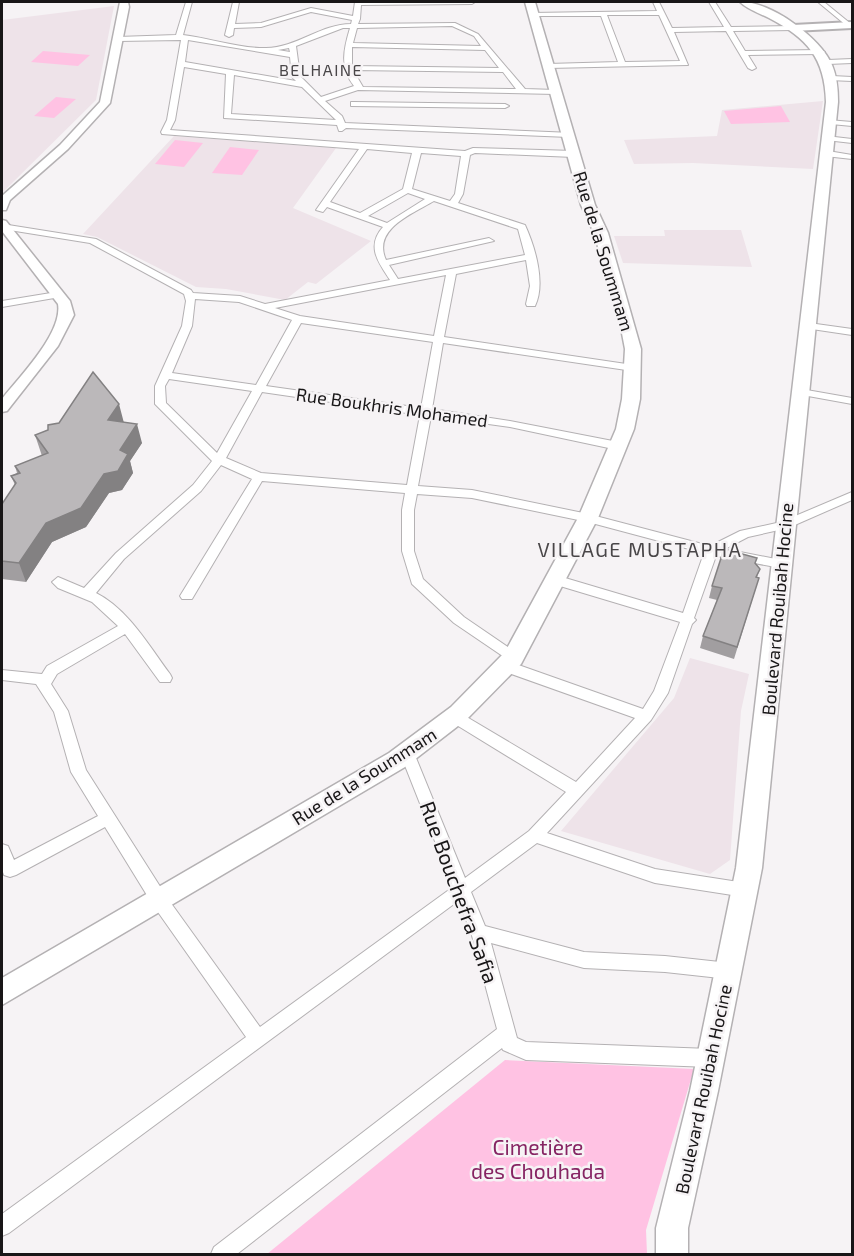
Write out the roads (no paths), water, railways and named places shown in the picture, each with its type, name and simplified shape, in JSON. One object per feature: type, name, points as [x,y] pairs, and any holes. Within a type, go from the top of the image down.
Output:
[{"type":"main road","points":[[3,201],[64,147],[105,103],[125,7],[124,2]]},
{"type":"main road","points":[[745,2],[793,28],[833,68]]},
{"type":"main road","name":"Rue de la Soummam","points":[[2,992],[407,753],[455,717],[509,662],[555,580],[588,518],[618,446],[631,399],[633,368],[628,323],[601,233],[588,205],[532,8]]},
{"type":"main road","name":"Boulevard Rouibah Hocine","points":[[672,1254],[672,1228],[745,890],[772,670],[784,525],[809,326],[829,138],[833,68]]},
{"type":"main road","points":[[2,225],[67,310],[63,327],[2,408]]},
{"type":"street","points":[[189,2],[171,120],[165,132],[466,154],[473,150],[572,145]]},
{"type":"street","points":[[227,44],[236,2]]},
{"type":"street","points":[[311,2],[311,10]]},
{"type":"street","points":[[472,2],[358,2],[356,22],[346,45],[350,74],[361,89],[556,92]]},
{"type":"street","points":[[437,2],[443,17]]},
{"type":"street","points":[[548,66],[685,63],[656,2]]},
{"type":"street","points":[[712,2],[752,68]]},
{"type":"street","points":[[821,2],[850,25]]},
{"type":"street","points":[[532,8],[603,13],[661,13]]},
{"type":"street","points":[[231,26],[261,25],[311,10],[356,22]]},
{"type":"street","points":[[603,13],[622,64]]},
{"type":"street","points":[[265,51],[293,45],[333,28],[356,22],[443,17],[472,32],[522,91]]},
{"type":"street","points":[[669,30],[850,25]]},
{"type":"street","points":[[118,39],[182,38],[293,55]]},
{"type":"street","points":[[293,45],[296,77],[341,124],[343,145]]},
{"type":"street","points":[[346,45],[487,48]]},
{"type":"street","points":[[743,53],[833,68],[852,61]]},
{"type":"street","points":[[181,64],[305,85]]},
{"type":"street","points":[[349,68],[504,70]]},
{"type":"street","points":[[230,73],[227,116],[341,124],[505,119]]},
{"type":"street","points":[[320,100],[359,87]]},
{"type":"street","points":[[504,92],[505,119]]},
{"type":"street","points":[[354,104],[505,119],[572,145]]},
{"type":"street","points":[[829,138],[852,124]]},
{"type":"street","points":[[829,138],[852,141]]},
{"type":"street","points":[[829,138],[852,157]]},
{"type":"street","points":[[364,147],[322,206],[388,226]]},
{"type":"street","points":[[407,190],[417,151]]},
{"type":"street","points":[[453,204],[459,194],[466,154]]},
{"type":"street","points":[[361,216],[407,190],[522,227],[528,257],[534,270],[536,295],[531,304]]},
{"type":"street","points":[[396,283],[379,253],[379,241],[388,226],[434,198]]},
{"type":"street","points":[[2,225],[93,241],[184,289],[190,296],[192,309],[159,392],[161,404],[190,435],[219,460],[259,477],[414,487],[472,494],[588,518],[712,550],[781,564]]},
{"type":"street","points":[[384,262],[489,242]]},
{"type":"street","points":[[450,249],[465,270]]},
{"type":"street","points":[[267,307],[528,257]]},
{"type":"street","points":[[451,272],[414,487],[408,510],[408,544],[417,581],[509,662],[646,716]]},
{"type":"street","points":[[2,304],[57,295]]},
{"type":"street","points":[[190,296],[240,299],[298,319],[633,368]]},
{"type":"street","points":[[86,595],[120,556],[197,488],[219,460],[298,319]]},
{"type":"street","points":[[809,326],[852,332]]},
{"type":"street","name":"Rue Boukhris Mohamed","points":[[165,375],[510,424],[618,446]]},
{"type":"street","points":[[801,392],[852,400]]},
{"type":"street","points":[[187,596],[259,477]]},
{"type":"street","points":[[2,1226],[462,887],[535,836],[646,716],[660,693],[689,620],[712,550],[744,534],[784,525],[852,496]]},
{"type":"street","points":[[555,580],[689,620]]},
{"type":"street","points":[[58,582],[94,598],[127,627],[165,678]]},
{"type":"street","points":[[127,627],[52,670],[43,684],[61,711],[80,772],[160,900],[257,1038]]},
{"type":"street","points":[[2,675],[46,680]]},
{"type":"street","points":[[455,717],[578,791]]},
{"type":"street","name":"Rue Bouchefra Safia","points":[[407,753],[479,932],[503,1014],[505,1034]]},
{"type":"street","points":[[2,850],[10,870],[108,818]]},
{"type":"street","points":[[535,836],[655,876],[745,890]]},
{"type":"street","points":[[479,932],[584,960],[665,964],[729,971]]},
{"type":"street","points":[[221,1254],[505,1034],[509,1044],[526,1051],[710,1058]]},
{"type":"district","name":"BELHAINE","points":[[321,69]]},
{"type":"district","name":"VILLAGE MUSTAPHA","points":[[640,549]]},
{"type":"park label","name":"Cimetière des Chouhada","points":[[538,1158]]}]
